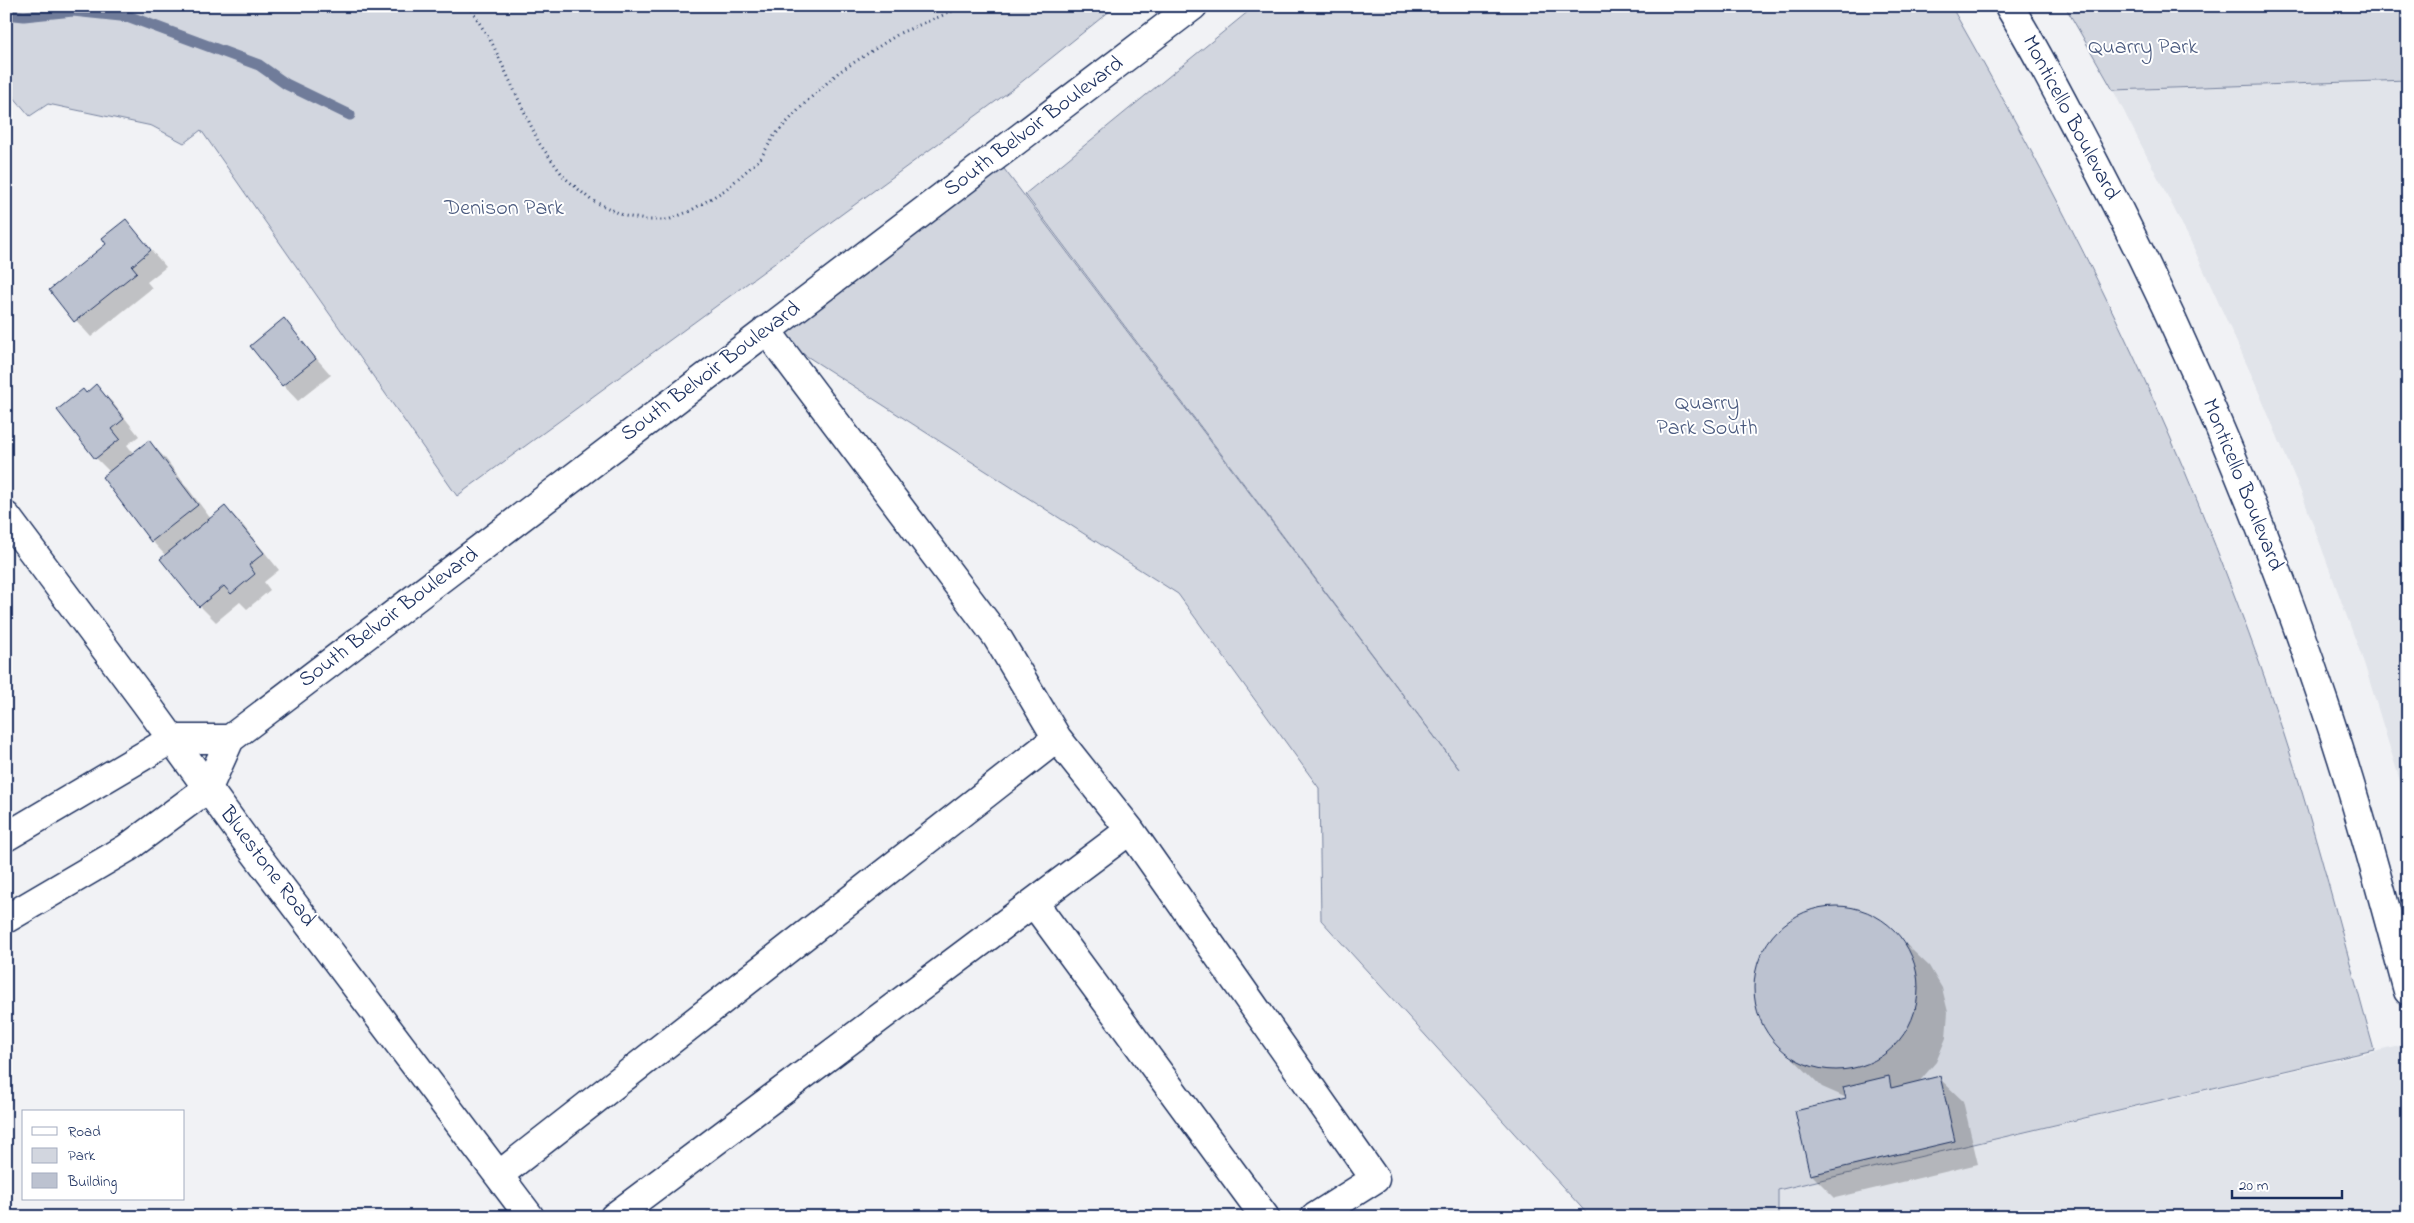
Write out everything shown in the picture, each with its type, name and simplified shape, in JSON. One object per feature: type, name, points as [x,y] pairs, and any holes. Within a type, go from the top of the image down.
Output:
[{"type":"street","name":"South Belvoir Boulevard","points":[[6,918],[127,848],[208,788],[230,739],[1194,6]]},
{"type":"street","name":"Monticello Boulevard","points":[[2008,6],[2032,45],[2110,191],[2166,304],[2220,427],[2282,584],[2324,705],[2370,851],[2408,991]]},
{"type":"street","points":[[766,330],[997,637],[1057,738],[1130,830],[1375,1179],[1315,1217]]},
{"type":"street","name":"Bluestone Road","points":[[6,516],[530,1217]]},
{"type":"street","points":[[499,1175],[1057,738]]},
{"type":"street","points":[[6,838],[172,739],[230,739]]},
{"type":"street","points":[[614,1217],[1130,830]]},
{"type":"street","points":[[1034,903],[1265,1217]]},
{"type":"path","points":[[469,6],[493,45],[539,143],[564,177],[591,200],[625,216],[646,220],[668,220],[690,211],[725,190],[760,159],[774,136],[806,102],[839,72],[900,33],[965,6]]},
{"type":"shaded area","points":[[2408,80],[2408,807],[2364,663],[2303,497],[2252,376],[2189,238],[2113,90]]},
{"type":"shaded area","points":[[2408,1044],[2408,1217],[1778,1217],[1777,1190]]},
{"type":"green space","name":"Denison Park","points":[[6,6],[1116,6],[1014,88],[457,496],[201,130],[184,143],[152,126],[48,104],[30,116],[6,88]]},
{"type":"green space","name":"Quarry Park South","points":[[1255,6],[1951,6],[2029,147],[2102,289],[2201,509],[2249,633],[2291,757],[2319,849],[2374,1050],[1778,1190],[1778,1217],[1590,1217],[1321,920],[1319,788],[1178,594],[766,330],[995,157],[1459,769],[1025,194]]},
{"type":"green space","name":"Quarry Park","points":[[2065,6],[2408,6],[2408,80],[2113,90]]},
{"type":"building","points":[[126,219],[151,250],[132,266],[137,272],[74,322],[49,290],[106,244],[102,238]]},
{"type":"building","points":[[284,318],[316,359],[282,386],[250,346]]},
{"type":"building","points":[[96,384],[124,419],[112,429],[120,439],[95,459],[57,410],[83,389],[86,393]]},
{"type":"building","points":[[149,440],[198,505],[151,542],[102,477]]},
{"type":"building","points":[[225,506],[264,553],[249,565],[255,574],[231,594],[224,586],[199,607],[160,559]]},
{"type":"building","points":[[1844,906],[1867,912],[1882,920],[1894,930],[1904,942],[1915,964],[1918,988],[1915,1012],[1904,1034],[1894,1046],[1882,1056],[1860,1067],[1828,1070],[1812,1067],[1790,1056],[1768,1034],[1757,1012],[1754,980],[1757,964],[1768,942],[1790,920],[1812,909]]},
{"type":"building","points":[[1889,1076],[1891,1088],[1940,1076],[1955,1141],[1810,1175],[1795,1111],[1846,1099],[1843,1087]]},
{"type":"waterway","points":[[6,14],[24,16],[73,11],[130,17],[259,65],[286,84],[350,115]]}]
